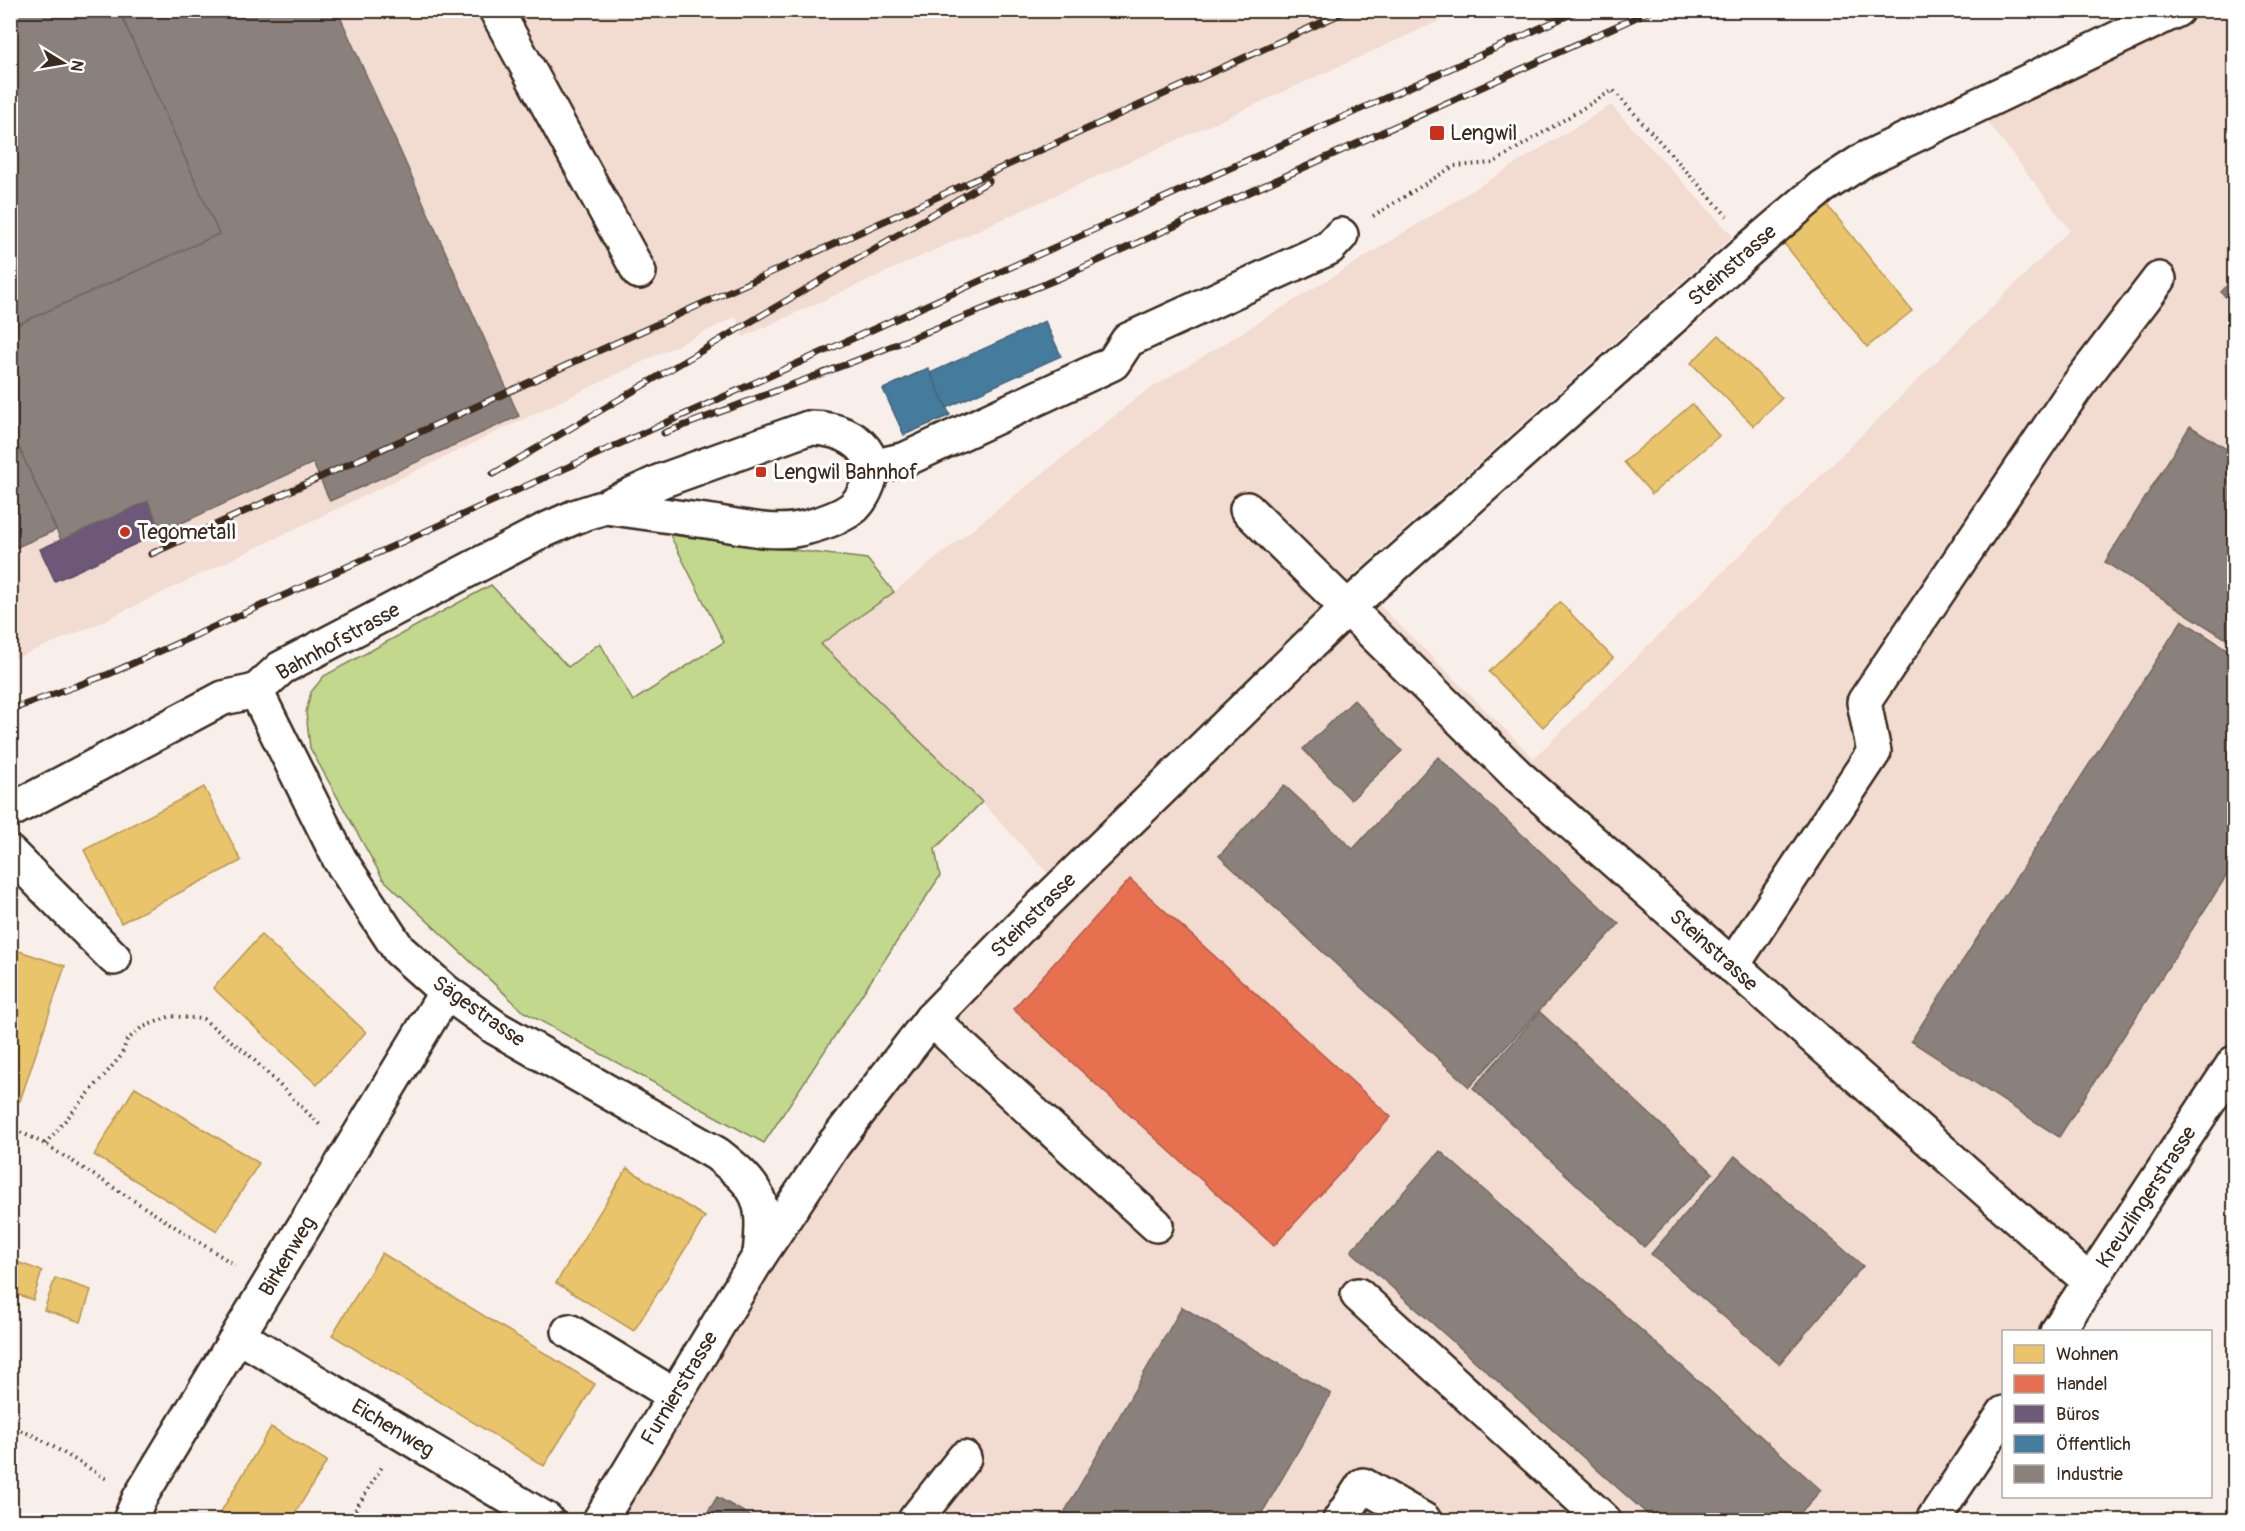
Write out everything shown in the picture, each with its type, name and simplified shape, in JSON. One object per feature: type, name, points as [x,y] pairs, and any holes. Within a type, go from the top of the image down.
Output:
[{"type":"street","points":[[496,10],[639,272]]},
{"type":"street","name":"Steinstrasse","points":[[760,1256],[834,1144],[931,1019],[1027,920],[1346,609],[1754,245],[1822,187],[1865,159],[2177,10]]},
{"type":"street","points":[[604,507],[761,529],[806,528],[842,515],[854,507],[864,494],[872,467],[906,459],[1113,363],[1128,340],[1329,248],[1341,235]]},
{"type":"street","points":[[1732,966],[1874,752],[1864,702],[2075,390],[2159,279]]},
{"type":"street","name":"Bahnhofstrasse","points":[[10,811],[223,698],[256,691],[291,662],[543,531],[604,507],[661,480],[808,428],[825,428],[854,439],[870,457],[872,467]]},
{"type":"street","points":[[1247,509],[1346,609]]},
{"type":"street","name":"Steinstrasse","points":[[1346,609],[1517,775],[2090,1282]]},
{"type":"street","name":"Sägestrasse","points":[[256,691],[340,860],[399,950],[446,992],[496,1028],[717,1154],[742,1174],[757,1195],[764,1217],[760,1256]]},
{"type":"street","points":[[10,854],[114,958]]},
{"type":"street","name":"Birkenweg","points":[[135,1510],[446,992]]},
{"type":"street","points":[[931,1019],[1156,1225]]},
{"type":"street","name":"Kreuzlingerstrasse","points":[[2058,1330],[2235,1063]]},
{"type":"street","name":"Furnierstrasse","points":[[600,1521],[760,1256]]},
{"type":"street","points":[[1358,1294],[1604,1521]]},
{"type":"street","points":[[568,1331],[674,1395]]},
{"type":"street","name":"Eichenweg","points":[[238,1336],[547,1521]]},
{"type":"street","points":[[1933,1521],[2002,1416]]},
{"type":"street","points":[[915,1521],[964,1458]]},
{"type":"street","points":[[1340,1521],[1363,1485],[1424,1521]]},
{"type":"path","points":[[1341,235],[1455,166],[1493,163],[1613,90],[1725,214]]},
{"type":"path","points":[[45,1144],[121,1056],[127,1040],[141,1028],[171,1016],[203,1019],[249,1055],[348,1153]]},
{"type":"path","points":[[10,1127],[45,1144],[269,1286]]},
{"type":"path","points":[[10,1426],[37,1437],[135,1510]]},
{"type":"path","points":[[349,1521],[402,1433]]},
{"type":"shaded area","points":[[11,11],[1461,11],[743,337],[736,317],[91,627],[11,660]]},
{"type":"shaded area","points":[[2177,11],[2234,11],[2234,1063],[2058,1330],[2002,1330],[2002,1415],[1933,1520],[600,1520],[760,1255],[1061,888],[982,802],[820,643],[894,592],[1142,394],[1611,105],[1733,236],[1351,577],[1534,758],[2070,230],[1975,105]]},
{"type":"green space","points":[[670,535],[867,559],[894,592],[821,644],[982,802],[935,849],[940,876],[764,1143],[524,1012],[383,879],[310,748],[306,712],[311,692],[324,676],[491,585],[568,667],[600,643],[633,701],[724,642]]},
{"type":"building: Wohnen","points":[[1828,206],[1912,311],[1867,347],[1783,242]]},
{"type":"building: Wohnen","points":[[1719,335],[1782,398],[1754,426],[1691,363]]},
{"type":"building: Wohnen","points":[[1692,404],[1719,436],[1652,494],[1624,462]]},
{"type":"building: Wohnen","points":[[1560,602],[1613,658],[1543,727],[1489,672]]},
{"type":"building: Wohnen","points":[[204,787],[241,861],[121,923],[84,850]]},
{"type":"building: Wohnen","points":[[261,935],[366,1032],[317,1085],[213,988]]},
{"type":"building: Wohnen","points":[[10,948],[65,966],[20,1101],[10,1098]]},
{"type":"building: Wohnen","points":[[135,1087],[259,1163],[217,1231],[94,1155]]},
{"type":"building: Wohnen","points":[[627,1168],[705,1217],[634,1331],[556,1283]]},
{"type":"building: Wohnen","points":[[382,1253],[595,1384],[544,1466],[332,1335]]},
{"type":"building: Wohnen","points":[[14,1261],[42,1271],[33,1300],[10,1292],[10,1270]]},
{"type":"building: Wohnen","points":[[55,1278],[91,1290],[81,1322],[44,1310]]},
{"type":"building: Wohnen","points":[[271,1427],[327,1461],[291,1520],[216,1520]]},
{"type":"building: Handel","points":[[1130,879],[1391,1117],[1274,1246],[1013,1009]]},
{"type":"building: Büros","points":[[148,501],[162,532],[55,581],[40,549]]},
{"type":"building: Öffentlich","points":[[1045,321],[1061,356],[946,408],[930,373]]},
{"type":"building: Öffentlich","points":[[928,368],[950,415],[904,435],[883,389]]},
{"type":"building: Industrie","points":[[10,10],[119,10],[219,234],[10,328]]},
{"type":"building: Industrie","points":[[119,10],[337,10],[519,416],[330,501],[313,463],[162,532],[148,501],[61,540],[10,428],[10,328],[219,234]]},
{"type":"building: Industrie","points":[[2234,278],[2234,306],[2221,292]]},
{"type":"building: Industrie","points":[[2190,426],[2234,454],[2234,644],[2105,562]]},
{"type":"building: Industrie","points":[[10,428],[56,530],[10,550]]},
{"type":"building: Industrie","points":[[2182,620],[2234,654],[2234,864],[2059,1137],[1911,1041]]},
{"type":"building: Industrie","points":[[1354,700],[1402,751],[1351,800],[1303,749]]},
{"type":"building: Industrie","points":[[1438,757],[1619,924],[1469,1087],[1219,856],[1284,785],[1353,849]]},
{"type":"building: Industrie","points":[[1540,1012],[1713,1173],[1644,1247],[1473,1088]]},
{"type":"building: Industrie","points":[[1440,1151],[1821,1490],[1794,1520],[1654,1520],[1351,1251]]},
{"type":"building: Industrie","points":[[1735,1156],[1863,1266],[1779,1364],[1651,1254]]},
{"type":"building: Industrie","points":[[1182,1307],[1331,1394],[1258,1520],[1060,1520]]},
{"type":"building: Industrie","points":[[717,1497],[758,1520],[703,1520]]},
{"type":"railway","points":[[151,554],[1349,10]]},
{"type":"railway","points":[[10,710],[109,674],[1580,10]]},
{"type":"railway","points":[[664,433],[855,361],[1060,278],[1652,10]]},
{"type":"railway","points":[[493,474],[989,181]]},
{"type":"place","name":"Lengwil","points":[[1437,133]]},
{"type":"place","name":"Lengwil Bahnhof","points":[[761,472]]},
{"type":"place","name":"Tegometall","points":[[125,532]]}]
